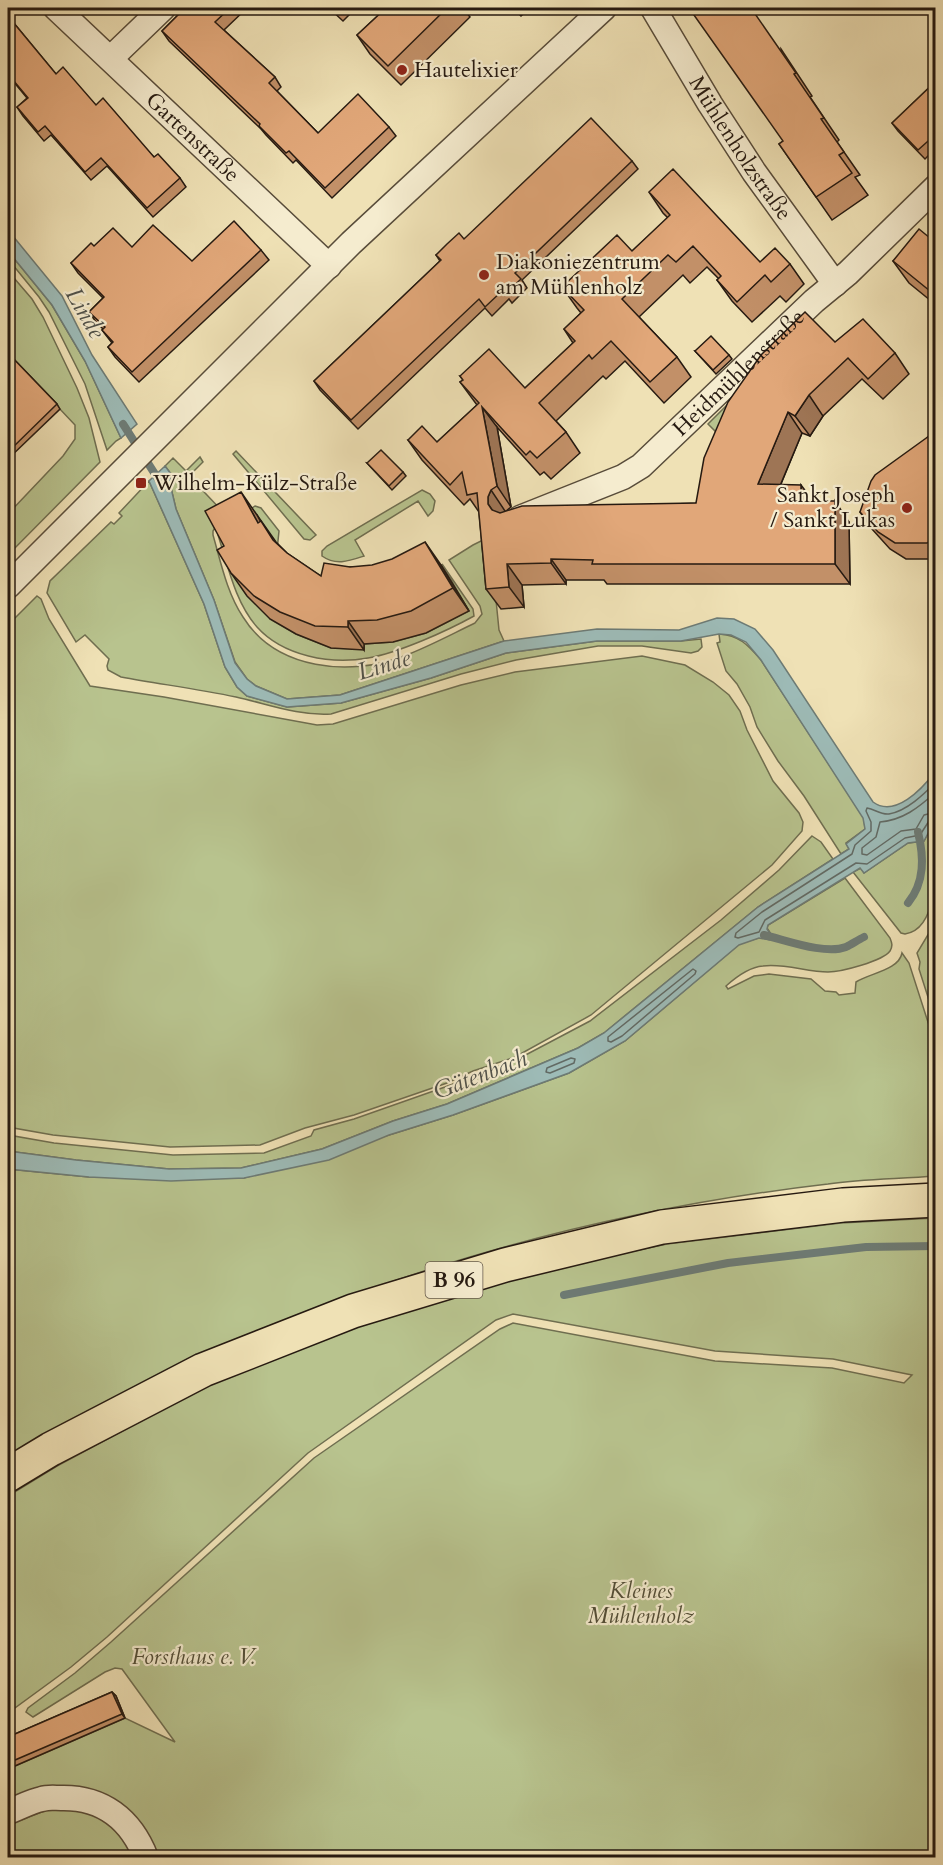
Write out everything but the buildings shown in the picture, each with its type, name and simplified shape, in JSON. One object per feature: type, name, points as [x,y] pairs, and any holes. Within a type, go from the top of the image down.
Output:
[{"type":"main road","name":"B 96","points":[[8,1475],[51,1449],[203,1370],[353,1311],[504,1265],[662,1227],[843,1205],[936,1200]]},
{"type":"street","name":"Gartenstraße","points":[[56,8],[329,266]]},
{"type":"street","points":[[111,58],[163,8]]},
{"type":"street","points":[[8,586],[329,266],[604,8]]},
{"type":"street","name":"Mühlenholzstraße","points":[[653,8],[710,104],[754,172],[835,284]]},
{"type":"street","name":"Heidmühlenstraße","points":[[516,520],[624,477],[641,466],[849,273],[936,188]]},
{"type":"street","points":[[8,1812],[43,1798],[79,1798],[107,1808],[126,1824],[141,1844],[146,1857]]},
{"type":"green space","points":[[8,251],[52,305],[85,361],[121,438],[107,450],[85,384],[49,312],[8,259]]},
{"type":"green space","points":[[8,271],[32,299],[43,317],[89,418],[100,462],[8,555],[8,514],[63,456],[75,439],[75,425],[8,354]]},
{"type":"green space","points":[[733,399],[721,437],[708,424]]},
{"type":"green space","points":[[236,451],[316,535],[310,540],[304,539],[233,454]]},
{"type":"green space","points":[[200,457],[203,462],[189,476],[224,513],[213,535],[229,588],[243,617],[257,635],[274,648],[294,658],[316,664],[338,667],[361,666],[383,663],[404,656],[475,623],[482,614],[480,606],[449,560],[483,540],[490,540],[499,630],[504,641],[340,695],[287,699],[256,686],[247,679],[235,662],[214,600],[176,509],[171,488],[171,474],[165,466],[173,458],[186,471]]},
{"type":"green space","points":[[149,481],[204,604],[225,667],[237,687],[247,696],[287,707],[341,703],[431,678],[506,653],[597,641],[701,639],[702,647],[691,653],[642,646],[598,646],[516,660],[461,674],[331,714],[295,711],[222,694],[121,677],[108,670],[109,659],[85,635],[76,642],[47,593],[50,581],[111,522],[114,524],[122,516],[119,513]]},
{"type":"green space","points":[[422,490],[430,494],[435,501],[433,511],[428,516],[418,501],[355,540],[364,556],[337,562],[322,556],[322,551],[327,546]]},
{"type":"green space","points":[[255,506],[261,508],[279,531],[270,619],[296,634],[331,648],[364,649],[364,644],[393,642],[426,633],[469,611],[442,564],[473,609],[474,616],[422,641],[368,658],[323,659],[280,645],[268,637],[249,617],[233,583],[218,535],[219,531]]},
{"type":"green space","points":[[37,596],[41,599],[49,619],[90,686],[317,725],[333,724],[461,685],[515,672],[642,656],[685,665],[729,695],[740,711],[773,781],[799,813],[803,822],[802,831],[772,865],[591,1015],[515,1057],[473,1071],[447,1083],[354,1115],[305,1128],[260,1145],[170,1147],[53,1135],[8,1127],[8,625]]},
{"type":"green space","points":[[719,634],[732,636],[743,642],[761,660],[864,818],[865,829],[846,843],[849,849],[841,854],[757,727],[750,707],[737,684],[726,671],[717,643],[720,642]]},
{"type":"green space","points":[[935,820],[936,867],[931,903],[926,918],[917,929],[905,934],[901,933],[853,872],[861,868],[864,873],[908,843],[924,841]]},
{"type":"green space","points":[[812,836],[821,842],[833,859],[758,907],[604,1033],[578,1048],[447,1104],[393,1121],[322,1149],[241,1168],[169,1169],[8,1151],[8,1135],[54,1143],[173,1155],[264,1153],[311,1136],[314,1130],[354,1119],[518,1059],[590,1021],[721,920],[779,870]]},
{"type":"green space","points":[[845,878],[890,938],[892,948],[886,955],[834,972],[771,965],[758,967],[743,973],[726,986],[728,989],[754,976],[769,974],[811,979],[825,991],[836,992],[839,995],[855,993],[856,982],[890,967],[900,959],[902,953],[909,963],[935,1044],[935,1176],[841,1182],[737,1196],[558,1233],[469,1257],[382,1285],[212,1352],[129,1391],[8,1456],[8,1169],[89,1177],[244,1178],[453,1115],[569,1073],[625,1041],[739,944],[771,934],[767,928],[768,925]]},
{"type":"green space","points":[[935,923],[935,1019],[919,969],[920,962],[917,953]]},
{"type":"green space","name":"Kleines Mühlenholz","points":[[935,1218],[935,1857],[159,1857],[149,1837],[133,1816],[8,1801],[8,1769],[125,1718],[175,1742],[122,1669],[115,1668],[105,1672],[33,1717],[26,1712],[28,1708],[75,1673],[111,1642],[314,1458],[500,1329],[513,1323],[715,1361],[832,1368],[904,1383],[912,1375],[833,1359],[715,1351],[513,1314],[496,1320],[308,1453],[107,1637],[71,1667],[8,1713],[8,1496],[57,1466],[206,1386],[358,1326],[511,1277],[667,1244],[841,1223]]},
{"type":"green space","points":[[77,1808],[99,1816],[118,1830],[134,1858],[8,1858],[8,1825],[47,1810]]},
{"type":"water","points":[[8,230],[62,296],[92,355],[137,424],[121,438],[85,361],[52,305],[8,251]]},
{"type":"water","points":[[165,466],[171,474],[171,488],[176,509],[214,600],[235,663],[247,679],[256,686],[287,699],[340,695],[504,641],[597,629],[679,630],[717,618],[734,619],[755,629],[773,650],[873,802],[881,806],[899,804],[923,786],[935,772],[935,820],[924,841],[908,843],[864,873],[860,868],[768,925],[767,929],[773,937],[770,940],[759,938],[739,945],[625,1041],[569,1073],[453,1115],[389,1135],[329,1160],[244,1178],[171,1181],[89,1177],[8,1169],[8,1151],[169,1169],[241,1168],[322,1149],[393,1121],[447,1104],[578,1048],[604,1033],[758,907],[849,849],[846,844],[865,829],[863,818],[761,660],[746,642],[731,635],[719,634],[681,641],[597,641],[506,653],[431,678],[341,703],[287,707],[247,696],[237,687],[225,667],[204,604],[149,481]]},
{"type":"waterway","name":"Linde","points":[[123,424],[160,482]]},
{"type":"waterway","points":[[908,903],[918,887],[922,869],[918,832]]},
{"type":"waterway","points":[[764,935],[805,946],[827,949],[846,947],[864,937]]},
{"type":"waterway","points":[[564,1295],[728,1263],[866,1247],[936,1246]]},
{"type":"place","name":"Hautelixier","points":[[402,70]]},
{"type":"place","name":"Diakoniezentrum am Mühlenholz","points":[[484,275]]},
{"type":"place","name":"Wilhelm-Külz-Straße","points":[[141,483]]},
{"type":"place","name":"Sankt Joseph / Sankt Lukas","points":[[907,508]]},
{"type":"water label","name":"Gätenbach","points":[[480,1075]]},
{"type":"park label","name":"Forsthaus e. V.","points":[[193,1657]]}]
